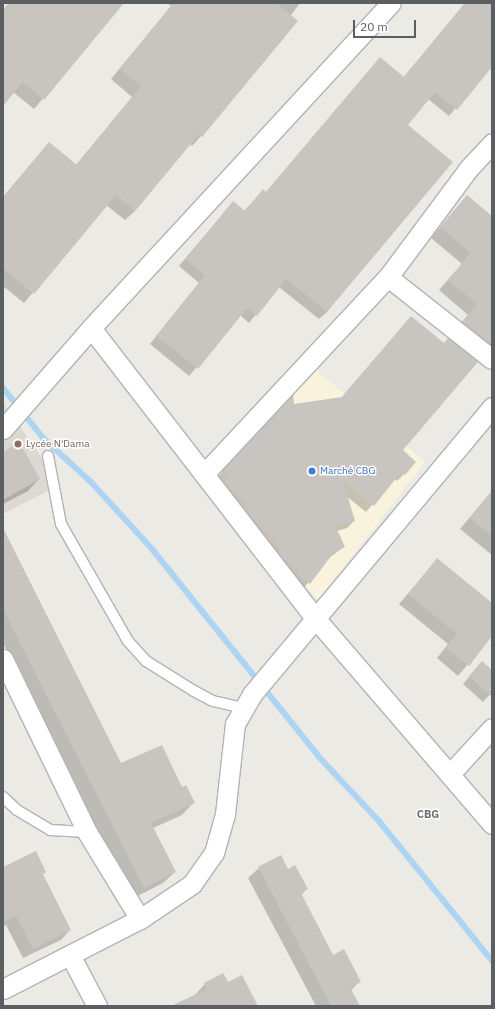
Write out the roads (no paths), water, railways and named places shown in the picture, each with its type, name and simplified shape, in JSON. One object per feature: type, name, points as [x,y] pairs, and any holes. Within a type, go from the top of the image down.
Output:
[{"type":"street","points":[[3,429],[78,342],[391,3]]},
{"type":"street","points":[[204,474],[388,277],[469,168],[492,143]]},
{"type":"street","points":[[388,277],[492,359]]},
{"type":"street","points":[[91,328],[204,474],[310,624],[450,774],[492,824]]},
{"type":"street","points":[[3,989],[140,920],[192,884],[214,853],[225,814],[235,724],[249,700],[310,624],[492,407]]},
{"type":"street","points":[[3,659],[87,832],[140,920]]},
{"type":"street","points":[[450,774],[492,728]]},
{"type":"street","points":[[70,955],[97,1006]]},
{"type":"lane","points":[[48,456],[61,524],[128,641],[146,661],[213,701],[249,700]]},
{"type":"lane","points":[[3,797],[18,810],[50,830],[87,832]]},
{"type":"waterway","points":[[3,388],[43,438],[90,481],[152,549],[319,757],[378,820],[492,961]]},
{"type":"place","name":"Lycée N'Dama","points":[[18,444]]},
{"type":"place","name":"Marché CBG","points":[[312,471]]},
{"type":"district","name":"CBG","points":[[428,814]]}]
